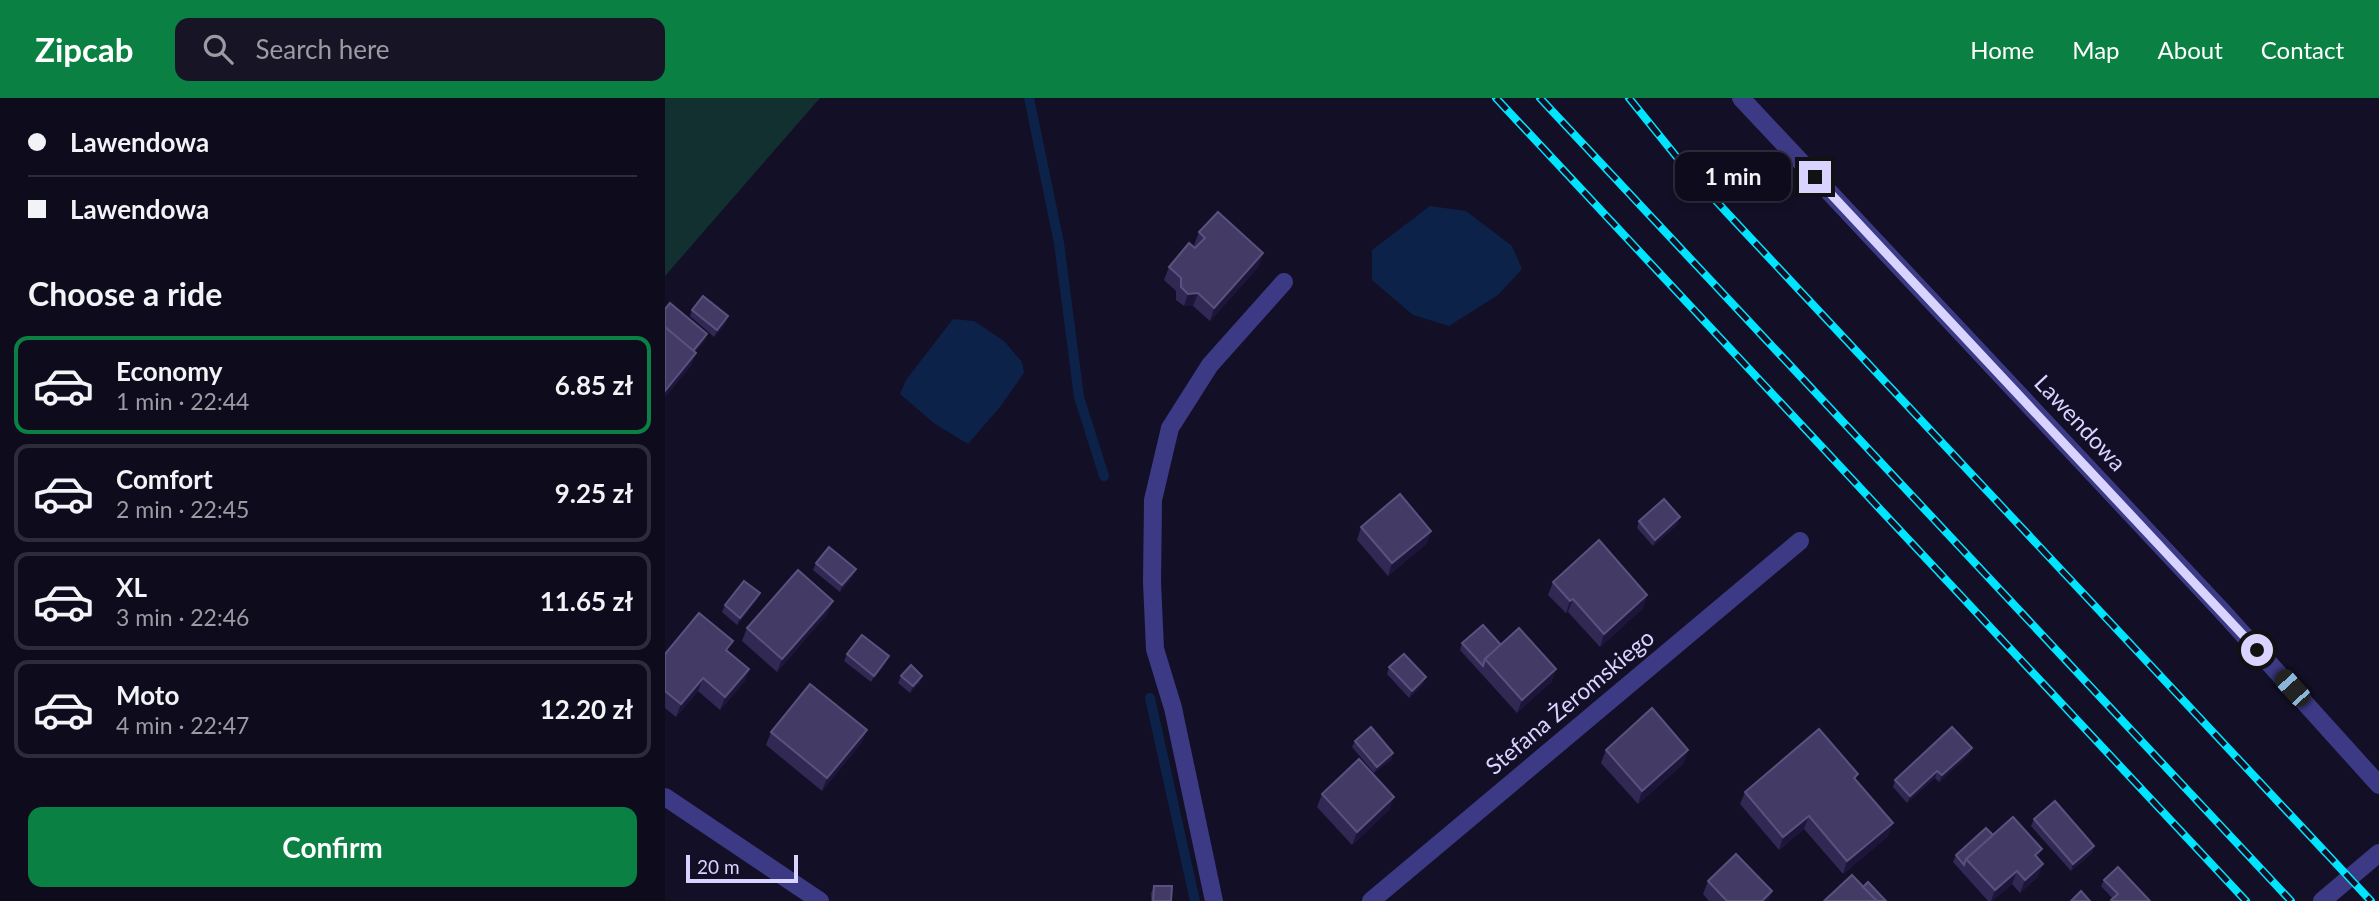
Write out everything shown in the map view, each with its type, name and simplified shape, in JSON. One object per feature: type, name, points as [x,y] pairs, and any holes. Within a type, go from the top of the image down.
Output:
[{"type":"street","name":"Lawendowa","points":[[1741,98],[2222,611],[2379,785]]},
{"type":"street","points":[[1214,901],[1173,708],[1155,649],[1152,582],[1153,500],[1170,428],[1210,365],[1285,282]]},
{"type":"street","name":"Stefana Żeromskiego","points":[[1371,901],[1800,541]]},
{"type":"street","points":[[665,797],[820,901]]},
{"type":"street","points":[[2322,901],[2379,853]]},
{"type":"green space","points":[[665,98],[820,98],[665,276]]},
{"type":"water","points":[[1430,206],[1466,211],[1512,246],[1522,269],[1498,295],[1449,326],[1413,315],[1372,280],[1372,250]]},
{"type":"water","points":[[953,319],[974,321],[1004,341],[1022,362],[1024,373],[1000,407],[968,444],[935,424],[900,394],[906,380]]},
{"type":"building","points":[[1218,212],[1263,253],[1214,308],[1198,293],[1188,294],[1181,287],[1181,278],[1169,267],[1189,243],[1195,248],[1205,238],[1199,232]]},
{"type":"building","points":[[703,296],[728,316],[717,330],[692,310]]},
{"type":"building","points":[[670,303],[707,334],[693,351],[665,327],[665,309]]},
{"type":"building","points":[[665,327],[696,353],[665,391]]},
{"type":"building","points":[[1400,494],[1431,531],[1392,563],[1361,527]]},
{"type":"building","points":[[1664,499],[1680,517],[1655,540],[1639,521]]},
{"type":"building","points":[[1599,540],[1647,595],[1604,634],[1573,599],[1570,601],[1553,582]]},
{"type":"building","points":[[829,547],[856,569],[842,585],[816,563]]},
{"type":"building","points":[[798,570],[833,601],[782,659],[747,628]]},
{"type":"building","points":[[744,581],[760,593],[740,618],[725,605]]},
{"type":"building","points":[[699,613],[733,641],[726,650],[749,669],[725,697],[703,678],[681,704],[665,691],[665,654]]},
{"type":"building","points":[[1483,625],[1501,645],[1485,659],[1483,666],[1462,643]]},
{"type":"building","points":[[1519,628],[1556,669],[1522,700],[1485,659]]},
{"type":"building","points":[[862,635],[889,656],[874,676],[847,654]]},
{"type":"building","points":[[1404,654],[1426,677],[1412,691],[1389,667]]},
{"type":"building","points":[[911,665],[922,676],[913,686],[901,676]]},
{"type":"building","points":[[810,684],[867,730],[827,778],[771,732]]},
{"type":"building","points":[[1652,708],[1688,750],[1642,791],[1606,750]]},
{"type":"building","points":[[1371,727],[1393,753],[1377,767],[1355,741]]},
{"type":"building","points":[[1952,727],[1972,748],[1942,775],[1937,771],[1910,796],[1895,780]]},
{"type":"building","points":[[1819,729],[1858,774],[1854,778],[1893,823],[1847,861],[1809,816],[1783,837],[1745,792]]},
{"type":"building","points":[[1359,759],[1394,797],[1357,832],[1322,794]]},
{"type":"building","points":[[2055,801],[2094,846],[2073,864],[2034,819]]},
{"type":"building","points":[[2013,817],[2042,849],[2035,855],[2043,864],[2025,880],[2017,871],[1995,890],[1966,859]]},
{"type":"building","points":[[1986,828],[1993,835],[1966,859],[1964,865],[1956,855]]},
{"type":"building","points":[[1736,854],[1772,891],[1762,901],[1727,901],[1708,881]]},
{"type":"building","points":[[2118,867],[2150,901],[2111,900],[2118,894],[2104,880]]},
{"type":"building","points":[[1852,875],[1877,901],[1824,901]]},
{"type":"building","points":[[1868,882],[1886,901],[1877,901],[1863,887]]},
{"type":"building","points":[[1154,886],[1172,886],[1171,901],[1153,901]]},
{"type":"building","points":[[2081,891],[2090,901],[2071,901]]},
{"type":"waterway","points":[[1029,98],[1059,243],[1079,397],[1104,476]]},
{"type":"waterway","points":[[1150,698],[1195,901]]},
{"type":"railway","points":[[1496,98],[2246,901]]},
{"type":"railway","points":[[1540,98],[2291,901]]},
{"type":"railway","points":[[1629,98],[1684,166],[1729,215],[2371,901]]},
{"type":"route","points":[[1815,177],[2257,650]]}]
